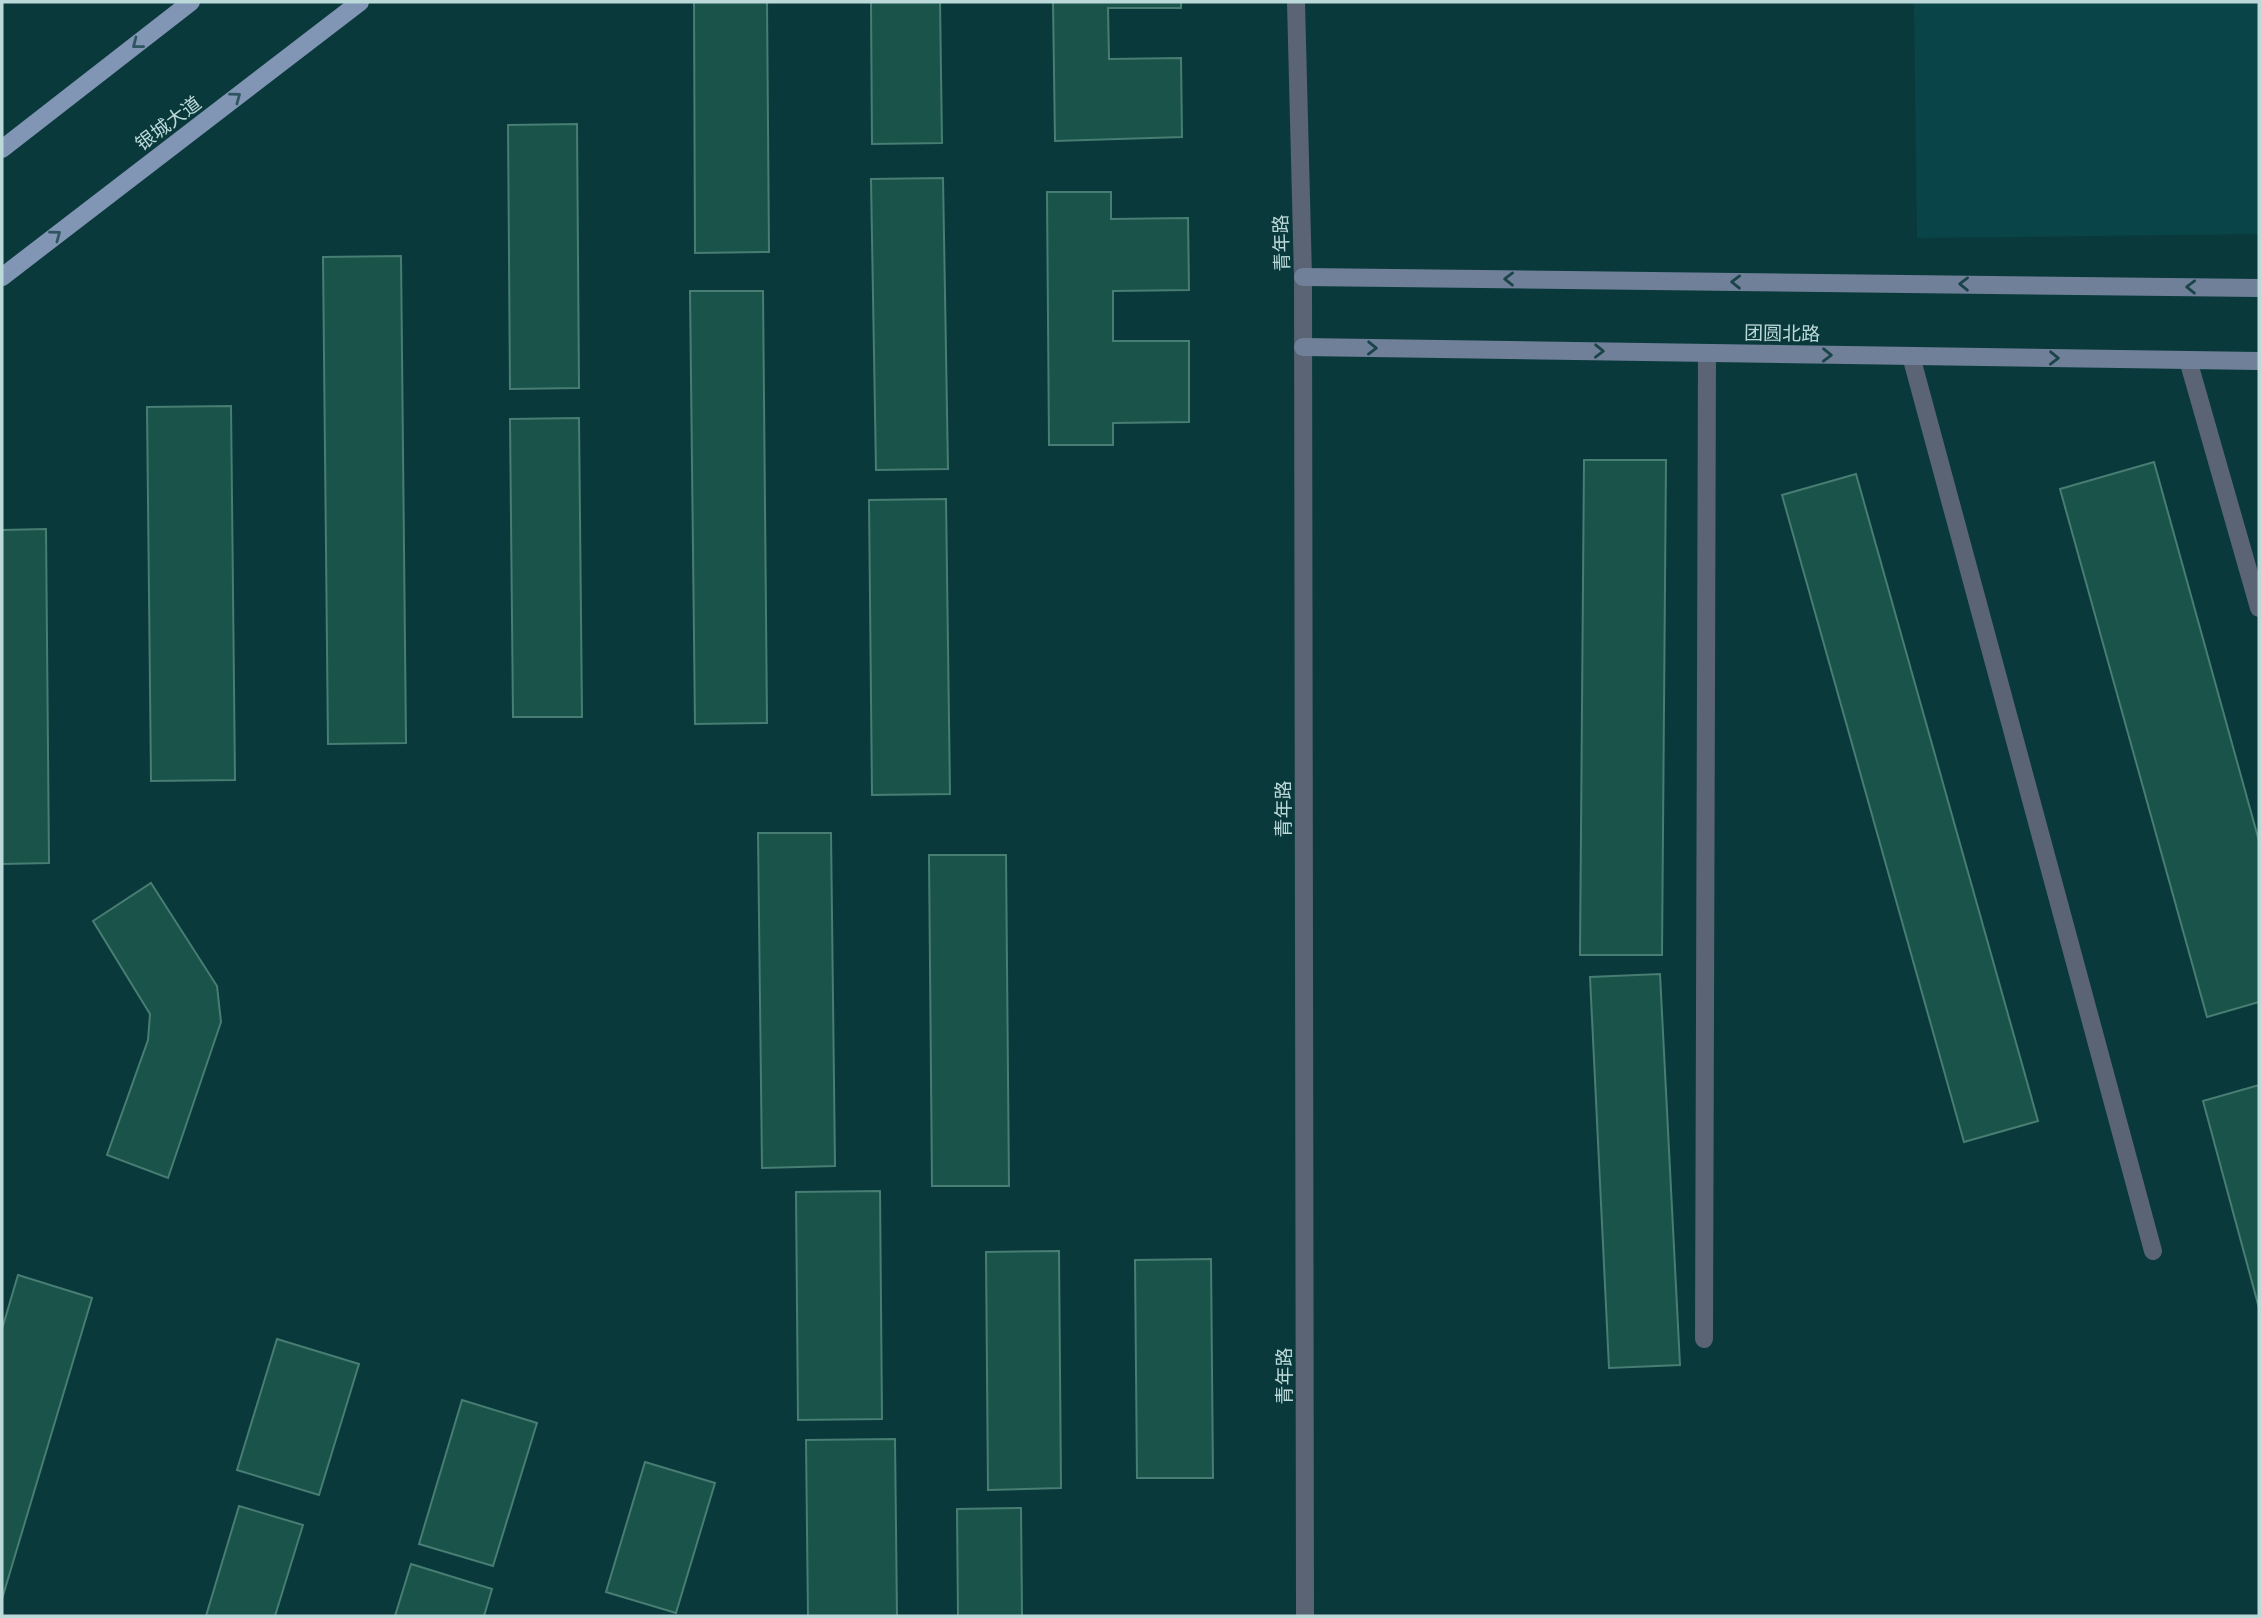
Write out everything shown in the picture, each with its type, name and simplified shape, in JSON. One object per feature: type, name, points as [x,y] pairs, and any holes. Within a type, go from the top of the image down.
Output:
[{"type":"main road","points":[[2,149],[191,2]]},
{"type":"main road","name":"银城大道","points":[[2,277],[360,2]]},
{"type":"main road","points":[[1303,277],[2259,288]]},
{"type":"main road","name":"团圆北路","points":[[1303,347],[2259,361]]},
{"type":"street","name":"青年路","points":[[1296,2],[1303,277],[1305,1616]]},
{"type":"street","points":[[1704,1339],[1707,353]]},
{"type":"street","points":[[1911,356],[2153,1251]]},
{"type":"street","points":[[2188,360],[2259,608]]},
{"type":"shaded area","points":[[1914,2],[2259,2],[2259,234],[1917,238]]},
{"type":"building","points":[[694,2],[767,2],[769,252],[695,253]]},
{"type":"building","points":[[871,2],[940,2],[942,143],[872,144]]},
{"type":"building","points":[[1053,2],[1181,2],[1181,8],[1108,8],[1109,59],[1181,58],[1182,137],[1055,141]]},
{"type":"building","points":[[577,124],[579,388],[510,389],[508,125]]},
{"type":"building","points":[[943,178],[948,469],[876,470],[871,179]]},
{"type":"building","points":[[1047,192],[1111,192],[1111,219],[1188,218],[1189,290],[1113,291],[1113,341],[1189,341],[1189,422],[1113,423],[1113,445],[1049,445]]},
{"type":"building","points":[[401,256],[406,743],[328,744],[323,257]]},
{"type":"building","points":[[690,291],[763,291],[767,723],[695,724]]},
{"type":"building","points":[[231,406],[235,780],[151,781],[147,407]]},
{"type":"building","points":[[579,418],[582,717],[513,717],[510,419]]},
{"type":"building","points":[[1584,460],[1666,460],[1662,955],[1580,955]]},
{"type":"building","points":[[2154,462],[2259,841],[2259,1002],[2207,1017],[2060,489]]},
{"type":"building","points":[[1856,474],[2038,1121],[1964,1142],[1782,495]]},
{"type":"building","points":[[946,499],[950,794],[872,795],[869,500]]},
{"type":"building","points":[[46,529],[49,863],[2,864],[2,530]]},
{"type":"building","points":[[758,833],[831,833],[835,1166],[762,1168]]},
{"type":"building","points":[[929,855],[1006,855],[1009,1186],[932,1186]]},
{"type":"building","points":[[151,883],[217,986],[221,1022],[168,1178],[107,1155],[148,1040],[150,1014],[93,921]]},
{"type":"building","points":[[1660,974],[1680,1365],[1609,1368],[1590,977]]},
{"type":"building","points":[[2259,1085],[2259,1308],[2203,1101]]},
{"type":"building","points":[[880,1191],[882,1419],[798,1420],[796,1192]]},
{"type":"building","points":[[1059,1251],[1061,1488],[988,1490],[986,1252]]},
{"type":"building","points":[[1211,1259],[1213,1478],[1137,1478],[1135,1260]]},
{"type":"building","points":[[18,1275],[92,1298],[2,1599],[2,1329]]},
{"type":"building","points":[[277,1339],[359,1364],[319,1495],[237,1470]]},
{"type":"building","points":[[462,1400],[537,1423],[493,1566],[419,1544]]},
{"type":"building","points":[[895,1439],[897,1616],[808,1616],[806,1440]]},
{"type":"building","points":[[645,1462],[715,1483],[676,1613],[606,1592]]},
{"type":"building","points":[[239,1506],[303,1525],[275,1616],[206,1616]]},
{"type":"building","points":[[1021,1508],[1022,1616],[958,1616],[957,1509]]},
{"type":"building","points":[[411,1564],[492,1589],[484,1616],[395,1616]]}]
